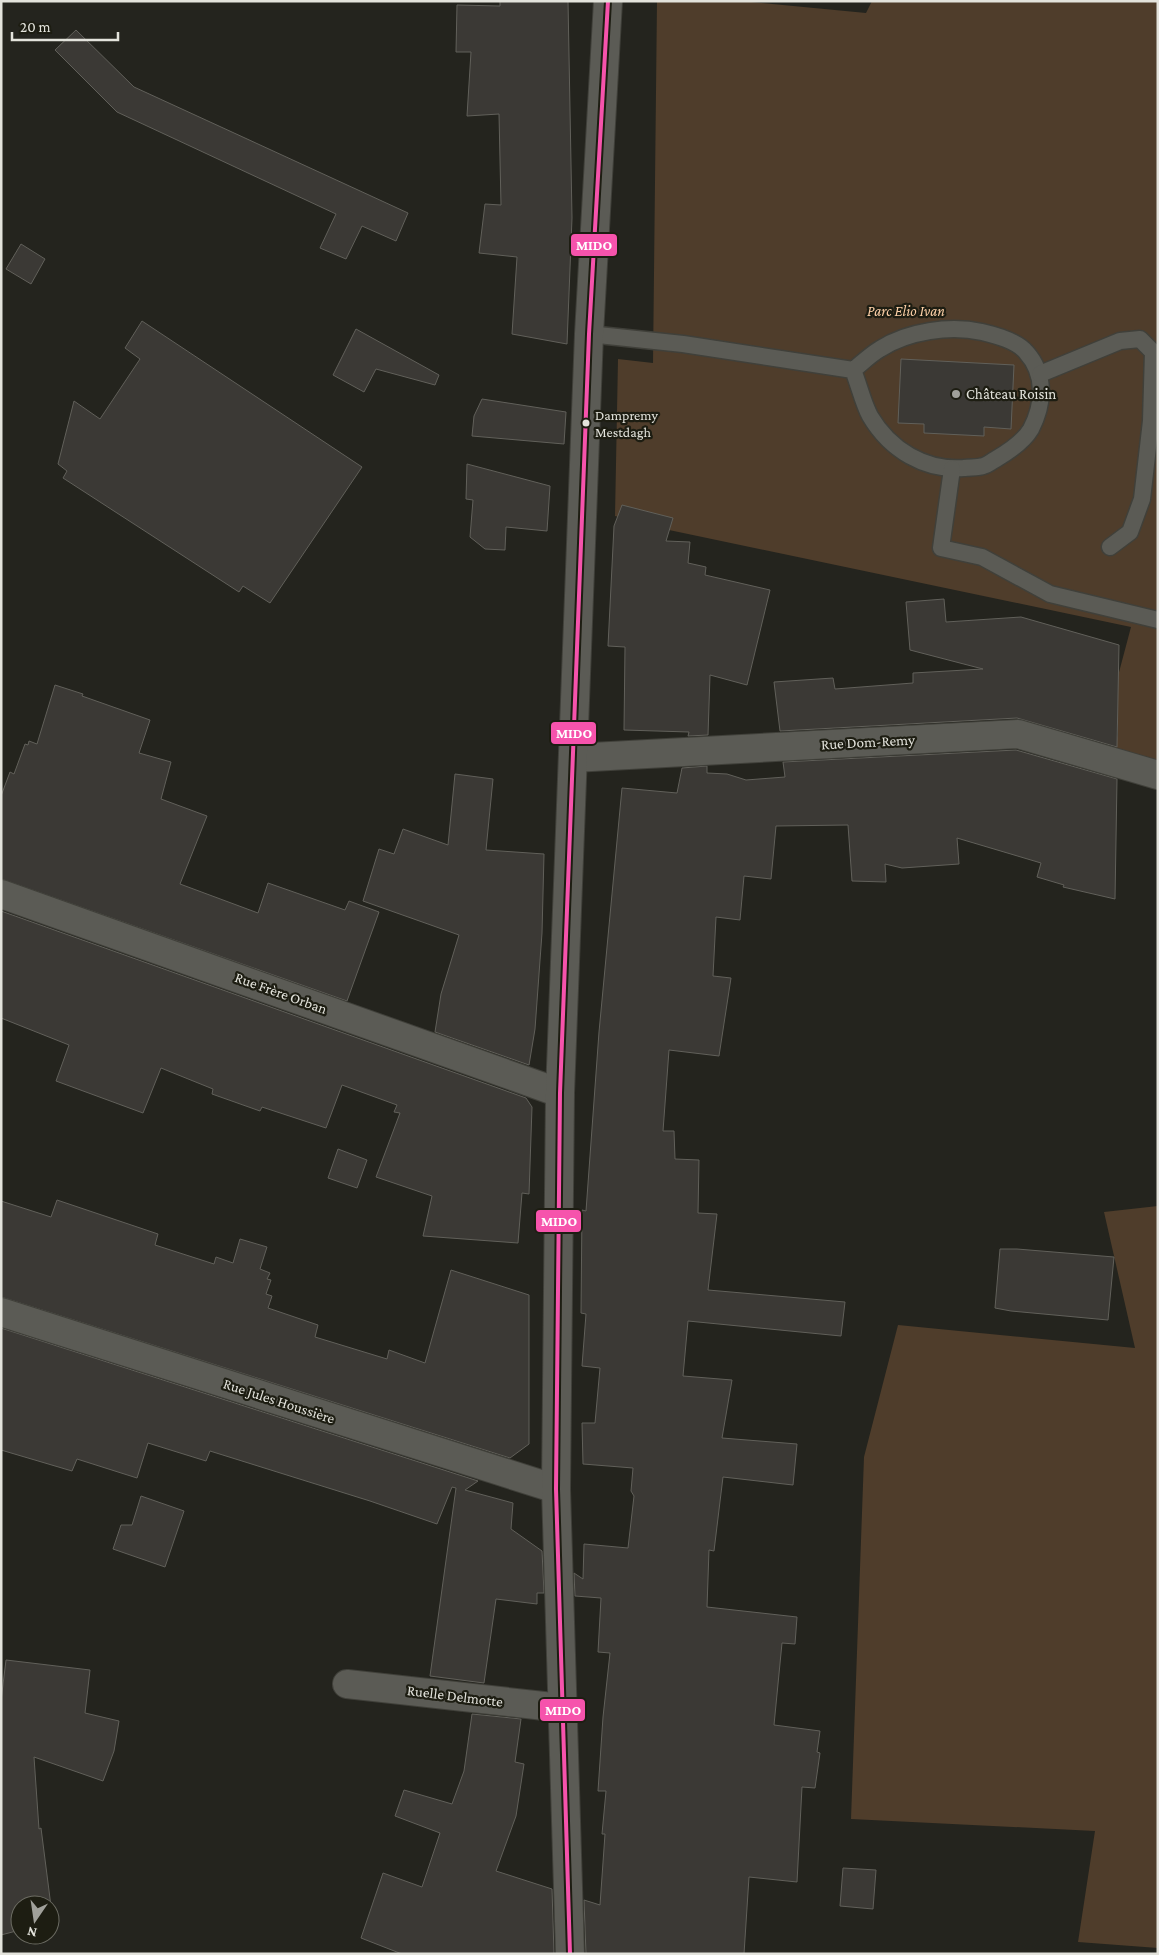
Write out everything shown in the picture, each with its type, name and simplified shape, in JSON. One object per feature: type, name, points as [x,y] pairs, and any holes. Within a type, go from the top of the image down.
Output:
[{"type":"street","points":[[570,1954],[556,1489],[560,1093],[589,334],[608,1]]},
{"type":"street","name":"Rue Dom-Remy","points":[[573,758],[1018,734],[1158,775]]},
{"type":"street","name":"Rue Frère Orban","points":[[1,894],[560,1093]]},
{"type":"street","name":"Rue Jules Houssière","points":[[1,1312],[556,1489]]},
{"type":"street","name":"Ruelle Delmotte","points":[[347,1684],[562,1708]]},
{"type":"lane","points":[[589,334],[683,344],[853,370],[880,348],[907,337],[936,329],[972,330],[1001,336],[1026,351],[1040,374],[1041,400],[1030,431],[1008,452],[984,466],[952,469],[930,466],[901,451],[883,434],[870,416],[853,370]]},
{"type":"lane","points":[[1040,374],[1120,341],[1140,339],[1153,352],[1151,421],[1142,499],[1130,532],[1110,546]]},
{"type":"lane","points":[[952,469],[941,548],[982,557],[1050,594],[1158,620]]},
{"type":"green space","name":"Parc Elio Ivan","points":[[657,1],[741,1],[866,13],[872,1],[1158,1],[1158,775],[1111,762],[1118,734],[1118,676],[1131,627],[669,530],[615,516],[618,359],[653,363]]},
{"type":"green space","points":[[1158,1206],[1158,1948],[1078,1942],[1095,1831],[851,1819],[864,1457],[898,1325],[1135,1348],[1104,1212]]},
{"type":"building","points":[[500,1],[568,1],[572,218],[567,344],[512,334],[517,257],[479,253],[485,204],[501,205],[499,114],[467,116],[471,52],[456,52],[457,5],[500,6]]},
{"type":"building","points":[[76,30],[134,87],[408,213],[396,241],[362,226],[346,259],[320,248],[336,214],[117,112],[55,50]]},
{"type":"building","points":[[21,244],[45,259],[31,284],[6,269]]},
{"type":"building","points":[[142,321],[362,467],[270,603],[243,586],[239,592],[63,478],[67,471],[58,464],[74,401],[100,419],[140,359],[125,348]]},
{"type":"building","points":[[356,329],[439,375],[435,385],[376,369],[364,392],[333,375]]},
{"type":"building","name":"Château Roisin","points":[[901,359],[1014,365],[1011,429],[984,427],[984,436],[924,433],[924,424],[898,423]]},
{"type":"building","points":[[482,399],[566,412],[564,444],[472,436],[474,416]]},
{"type":"building","points":[[467,464],[550,486],[547,531],[506,527],[505,550],[485,549],[470,537],[473,500],[466,499]]},
{"type":"building","points":[[622,505],[673,518],[666,541],[690,542],[688,563],[706,567],[705,575],[770,590],[747,685],[710,675],[708,735],[688,736],[689,732],[624,730],[625,647],[608,646],[614,526]]},
{"type":"building","points":[[944,599],[946,622],[1021,617],[1119,645],[1117,747],[1017,718],[780,731],[774,682],[833,678],[835,689],[913,683],[913,673],[983,669],[910,650],[906,602]]},
{"type":"building","points":[[55,685],[150,720],[139,753],[171,762],[161,799],[207,816],[180,884],[258,913],[268,883],[345,910],[349,901],[379,912],[347,1001],[1,879],[1,796],[10,772],[14,774],[25,744],[28,745],[29,741],[37,744]]},
{"type":"building","points":[[1016,750],[1117,779],[1115,899],[1063,887],[1064,885],[1037,877],[1041,863],[957,838],[959,864],[902,868],[885,864],[886,882],[852,881],[848,825],[776,826],[771,879],[744,876],[740,920],[716,917],[713,976],[731,978],[719,1056],[669,1050],[663,1131],[674,1131],[675,1159],[699,1160],[698,1213],[717,1214],[708,1290],[845,1302],[841,1336],[688,1321],[683,1376],[732,1380],[722,1438],[797,1444],[793,1485],[723,1477],[714,1551],[709,1550],[707,1607],[797,1617],[795,1644],[782,1643],[774,1725],[820,1731],[817,1752],[820,1753],[815,1788],[802,1787],[797,1882],[749,1877],[744,1954],[586,1954],[584,1900],[600,1905],[605,1834],[602,1834],[606,1791],[598,1791],[610,1653],[598,1652],[601,1598],[575,1596],[574,1573],[583,1579],[584,1544],[628,1548],[634,1496],[631,1491],[633,1468],[583,1464],[582,1423],[595,1423],[600,1368],[582,1366],[586,1314],[581,1313],[582,1210],[586,1211],[599,1032],[622,788],[677,793],[682,768],[707,766],[707,773],[727,774],[746,780],[785,777],[783,762]]},
{"type":"building","points":[[455,774],[493,779],[486,850],[544,854],[542,933],[535,1029],[529,1065],[435,1032],[441,994],[459,935],[363,901],[379,849],[394,854],[403,829],[448,845]]},
{"type":"building","points":[[1,911],[526,1098],[532,1107],[529,1194],[522,1193],[518,1243],[423,1236],[432,1196],[376,1177],[400,1113],[394,1112],[397,1105],[342,1085],[326,1128],[262,1107],[260,1111],[212,1094],[213,1089],[161,1068],[143,1113],[56,1081],[69,1045],[1,1018]]},
{"type":"building","points":[[338,1149],[367,1160],[357,1188],[328,1178]]},
{"type":"building","points":[[57,1200],[158,1234],[155,1245],[214,1264],[216,1257],[233,1263],[240,1239],[267,1247],[260,1269],[270,1273],[267,1279],[271,1280],[266,1294],[272,1296],[268,1308],[318,1325],[315,1337],[387,1359],[389,1350],[425,1363],[451,1270],[529,1295],[529,1444],[510,1458],[1,1297],[1,1201],[51,1217]]},
{"type":"building","points":[[1000,1249],[1114,1257],[1108,1320],[995,1308]]},
{"type":"building","points":[[1,1328],[478,1481],[465,1490],[513,1503],[511,1529],[542,1551],[544,1593],[537,1593],[537,1604],[496,1599],[484,1683],[430,1676],[456,1488],[452,1487],[437,1524],[210,1451],[206,1461],[148,1443],[137,1478],[77,1459],[72,1471],[1,1450]]},
{"type":"building","points":[[141,1496],[184,1511],[165,1567],[113,1549],[121,1525],[132,1525]]},
{"type":"building","points":[[6,1660],[90,1670],[85,1713],[119,1721],[114,1751],[103,1781],[34,1757],[39,1829],[41,1828],[50,1895],[10,1895],[10,1933],[1,1935],[1,1701]]},
{"type":"building","points":[[472,1714],[521,1719],[515,1762],[524,1764],[516,1816],[496,1871],[552,1889],[554,1954],[402,1954],[361,1938],[383,1873],[422,1887],[440,1833],[395,1816],[404,1790],[452,1804],[464,1771]]},
{"type":"building","points":[[843,1868],[876,1870],[873,1909],[840,1906]]},
{"type":"transit line","name":"MIDO","points":[[570,1954],[556,1489],[560,1093],[589,334],[608,1]]},
{"type":"place","name":"Château Roisin","points":[[956,394]]},
{"type":"place","name":"Dampremy Mestdagh","points":[[586,423]]}]
